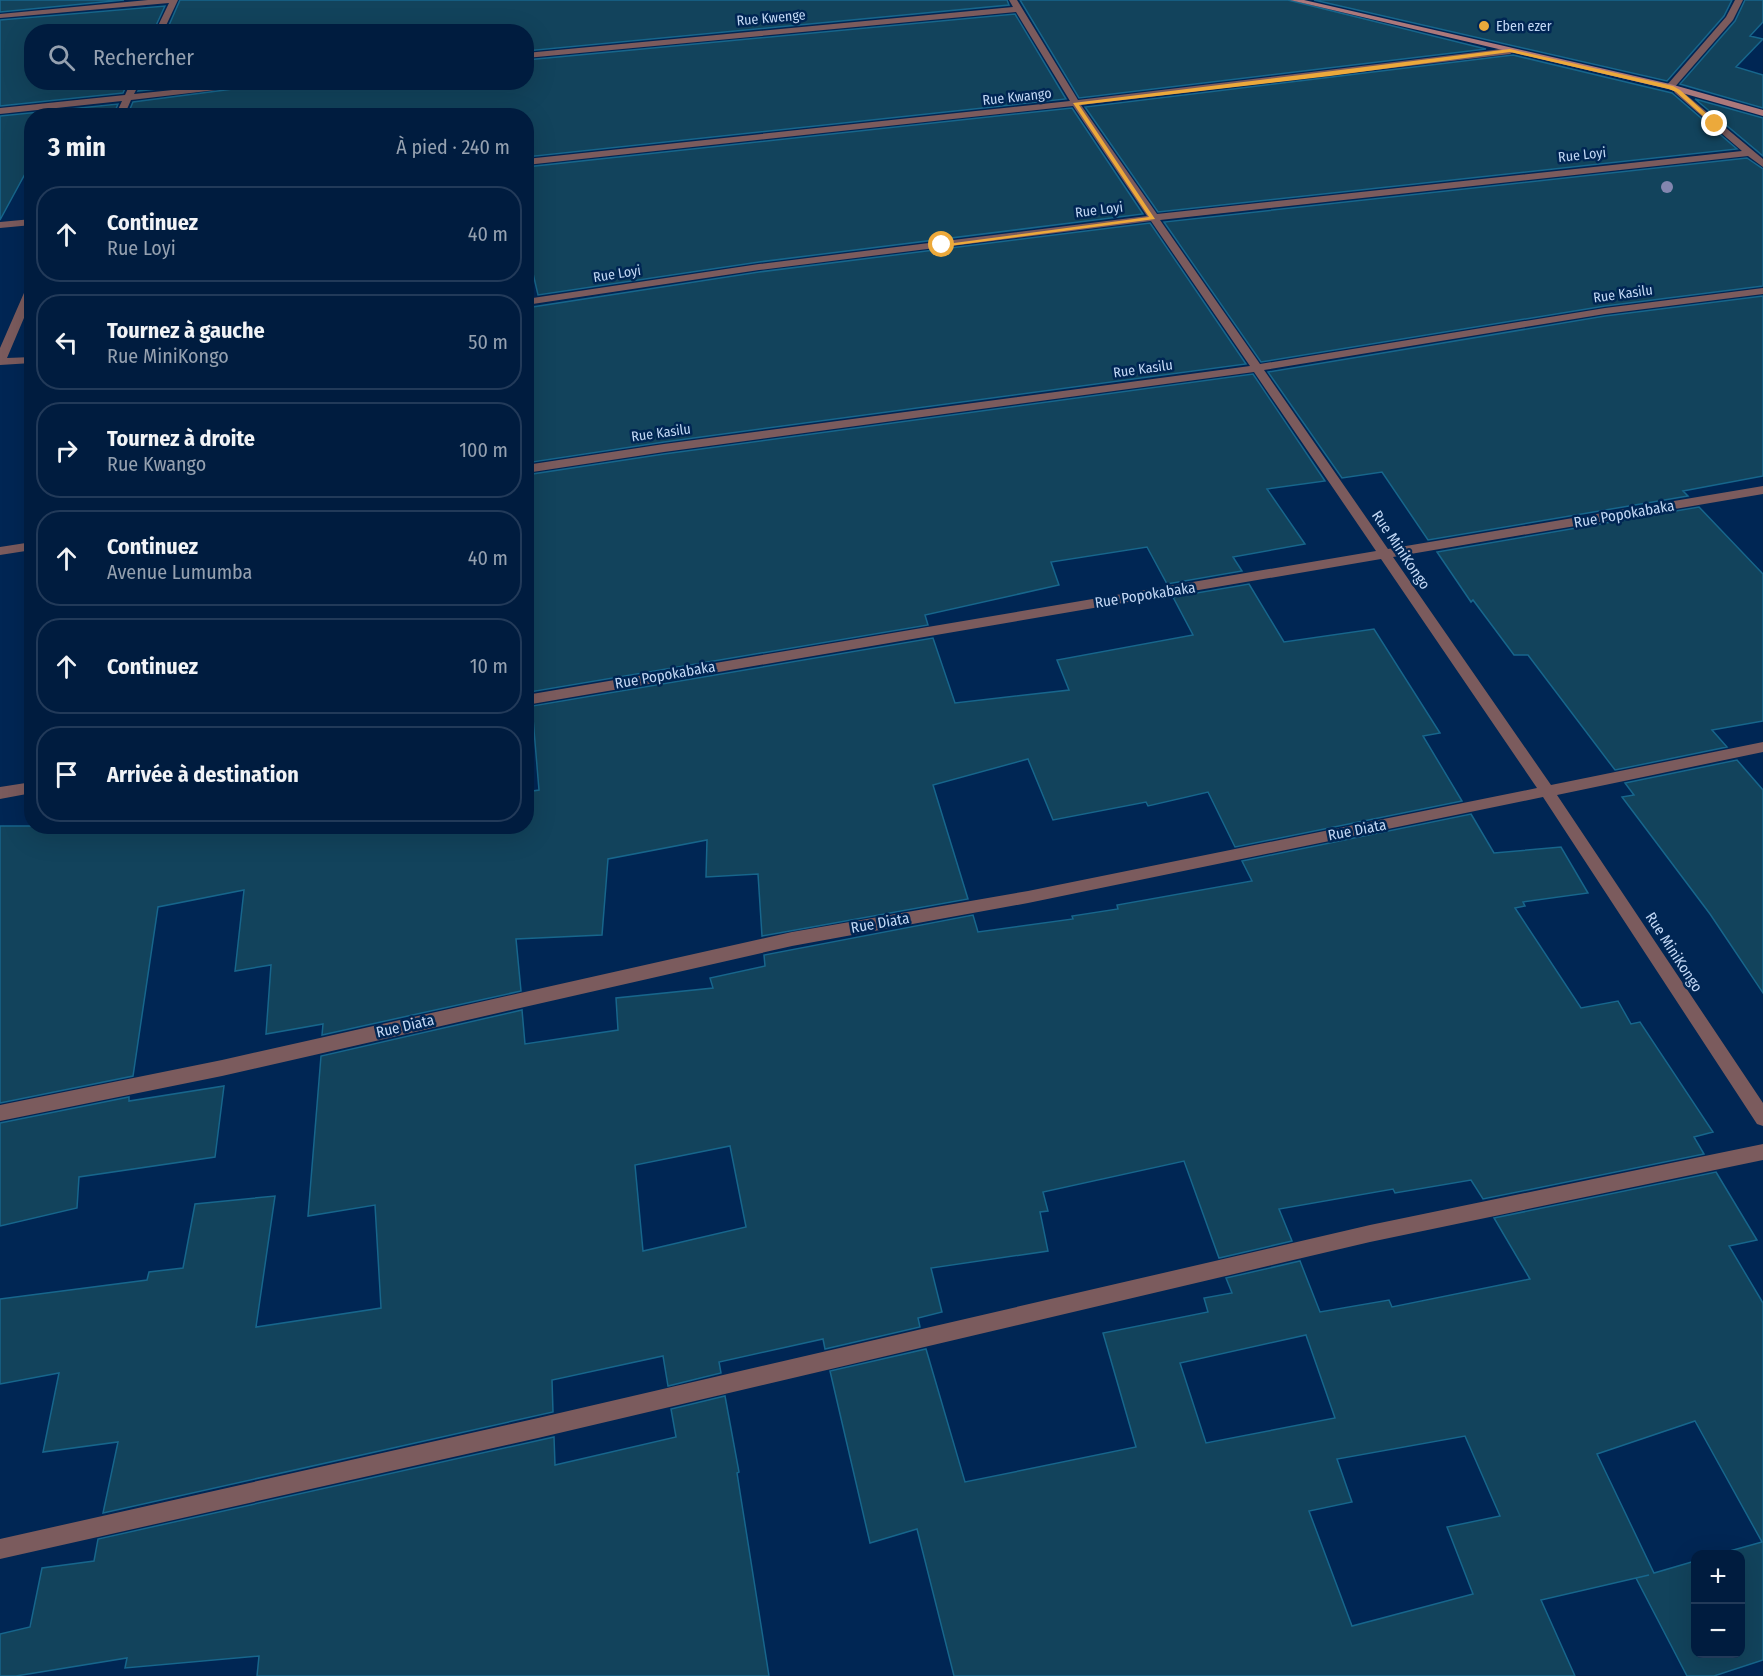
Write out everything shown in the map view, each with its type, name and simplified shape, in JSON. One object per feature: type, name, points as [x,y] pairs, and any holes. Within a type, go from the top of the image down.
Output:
[{"type":"street","points":[[0,16],[174,0]]},
{"type":"street","points":[[163,24],[174,0]]},
{"type":"street","points":[[1294,0],[1674,89],[1763,113]]},
{"type":"street","points":[[1674,89],[1730,18],[1739,0]]},
{"type":"street","name":"Rue Kwenge","points":[[534,55],[1015,5]]},
{"type":"street","name":"Rue MiniKongo","points":[[1015,5],[1076,104],[1547,791],[1763,1118]]},
{"type":"street","name":"Rue Kwango","points":[[534,161],[1076,104],[1330,75],[1510,51]]},
{"type":"street","points":[[1674,89],[1763,164]]},
{"type":"street","points":[[123,108],[132,90]]},
{"type":"street","points":[[32,108],[208,90]]},
{"type":"street","points":[[0,111],[24,109]]},
{"type":"street","name":"Rue Loyi","points":[[534,301],[758,267],[1153,218],[1457,183],[1749,153]]},
{"type":"street","points":[[0,225],[24,223]]},
{"type":"street","name":"Rue Kasilu","points":[[534,468],[676,446],[1258,369],[1605,311],[1763,291]]},
{"type":"street","points":[[24,305],[0,362],[24,360]]},
{"type":"street","name":"Rue Popokabaka","points":[[534,699],[1763,490]]},
{"type":"street","points":[[0,551],[24,547]]},
{"type":"street","name":"Rue Diata","points":[[0,1113],[222,1068],[792,939],[1039,895],[1763,747]]},
{"type":"street","points":[[0,793],[24,788]]},
{"type":"street","points":[[0,1548],[690,1393],[1369,1232],[1624,1178],[1763,1152]]},
{"type":"building","points":[[0,0],[124,0],[0,12]]},
{"type":"building","points":[[180,0],[1007,0],[1009,5],[534,50],[534,24],[170,24]]},
{"type":"building","points":[[1020,0],[1288,0],[1486,49],[1079,98]]},
{"type":"building","points":[[1314,0],[1732,0],[1724,16],[1667,81]]},
{"type":"building","points":[[1745,0],[1763,0],[1763,22],[1750,36],[1763,39],[1736,67],[1763,75],[1763,108],[1680,84],[1735,21]]},
{"type":"building","points":[[165,6],[157,24],[24,24],[24,90],[124,90],[123,93],[0,106],[0,20]]},
{"type":"building","points":[[1015,14],[1066,99],[534,156],[534,108],[130,108],[133,102],[225,90],[534,90],[534,59]]},
{"type":"building","points":[[1513,55],[1672,93],[1737,149],[1158,212],[1085,107]]},
{"type":"building","points":[[1695,99],[1763,118],[1763,156]]},
{"type":"building","points":[[118,104],[116,108],[79,108]]},
{"type":"building","points":[[1072,108],[1143,214],[759,262],[538,295],[534,278],[534,166]]},
{"type":"building","points":[[24,114],[24,176],[0,220],[0,116]]},
{"type":"building","points":[[1747,158],[1763,169],[1763,286],[1605,306],[1261,362],[1164,222]]},
{"type":"building","points":[[1150,223],[1246,364],[664,442],[534,462],[534,307],[759,272]]},
{"type":"building","points":[[1763,296],[1763,476],[1683,491],[1688,496],[1428,540],[1382,472],[1342,478],[1268,372],[1605,316]]},
{"type":"building","points":[[1253,374],[1325,481],[1267,489],[1305,544],[1233,557],[1242,571],[1167,584],[1147,547],[1051,562],[1059,585],[925,615],[928,625],[534,691],[534,474]]},
{"type":"building","points":[[1699,507],[1763,574],[1763,721],[1712,730],[1727,747],[1615,770],[1528,655],[1514,655],[1473,600],[1471,602],[1437,552]]},
{"type":"building","points":[[1249,584],[1284,642],[1374,629],[1440,733],[1423,736],[1462,801],[1235,847],[1208,792],[1148,806],[1146,802],[1053,820],[1028,759],[933,785],[968,899],[762,936],[758,874],[706,877],[707,840],[608,859],[602,935],[516,939],[521,991],[322,1035],[323,1024],[266,1034],[271,965],[235,971],[244,890],[158,907],[133,1076],[0,1103],[0,826],[24,826],[24,834],[534,834],[534,791],[539,790],[534,706],[933,638],[955,703],[1069,690],[1057,660],[1193,635],[1173,597]]},
{"type":"building","points":[[1737,760],[1763,790],[1763,993],[1710,914],[1622,797],[1634,795],[1625,783]]},
{"type":"building","points":[[1471,814],[1494,853],[1561,847],[1588,893],[1523,902],[1525,906],[1515,908],[1581,1008],[1618,1001],[1631,1024],[1640,1022],[1713,1132],[1694,1137],[1704,1154],[1483,1199],[1471,1180],[1395,1193],[1393,1189],[1279,1209],[1292,1241],[1219,1258],[1184,1161],[1043,1192],[1048,1211],[1040,1212],[1048,1251],[931,1268],[942,1312],[918,1318],[920,1327],[825,1349],[823,1339],[719,1362],[721,1373],[668,1386],[663,1356],[552,1380],[553,1412],[103,1513],[118,1442],[43,1452],[59,1373],[0,1384],[0,1299],[147,1280],[149,1272],[183,1268],[195,1204],[275,1196],[256,1327],[381,1308],[375,1205],[308,1216],[321,1056],[522,1010],[525,1044],[618,1030],[616,998],[713,988],[710,978],[765,966],[764,955],[973,915],[978,932],[1073,919],[1072,916],[1118,909],[1117,905],[1252,881],[1242,861]],"holes":[[[730,1146],[746,1227],[643,1251],[635,1165]]]},
{"type":"building","points":[[224,1086],[215,1157],[79,1177],[77,1208],[0,1226],[0,1123],[129,1097],[129,1101]]},
{"type":"building","points":[[1716,1172],[1757,1240],[1729,1246],[1763,1303],[1763,1660],[1714,1676],[1687,1676],[1636,1578],[1541,1600],[1575,1676],[954,1676],[917,1529],[870,1543],[830,1371],[926,1349],[965,1482],[1136,1447],[1103,1333],[1208,1312],[1204,1298],[1232,1293],[1226,1278],[1300,1261],[1320,1312],[1389,1300],[1392,1307],[1530,1279],[1494,1218]],"holes":[[[1306,1335],[1335,1418],[1206,1443],[1180,1363]],[[1695,1421],[1762,1542],[1733,1550],[1745,1550],[1745,1658],[1691,1658],[1691,1562],[1654,1573],[1597,1454]],[[1465,1436],[1500,1516],[1447,1527],[1473,1594],[1352,1626],[1309,1511],[1352,1502],[1337,1459]]]},
{"type":"building","points":[[725,1396],[739,1472],[737,1473],[769,1676],[257,1676],[259,1656],[125,1668],[127,1658],[16,1676],[0,1676],[0,1634],[30,1627],[42,1568],[94,1561],[98,1539],[554,1437],[555,1465],[676,1437],[671,1409]]},
{"type":"place","name":"Eben ezer","points":[[1484,26]]},
{"type":"route","points":[[942,245],[1153,218],[1076,104],[1330,75],[1510,51],[1671,87],[1715,124]]}]
